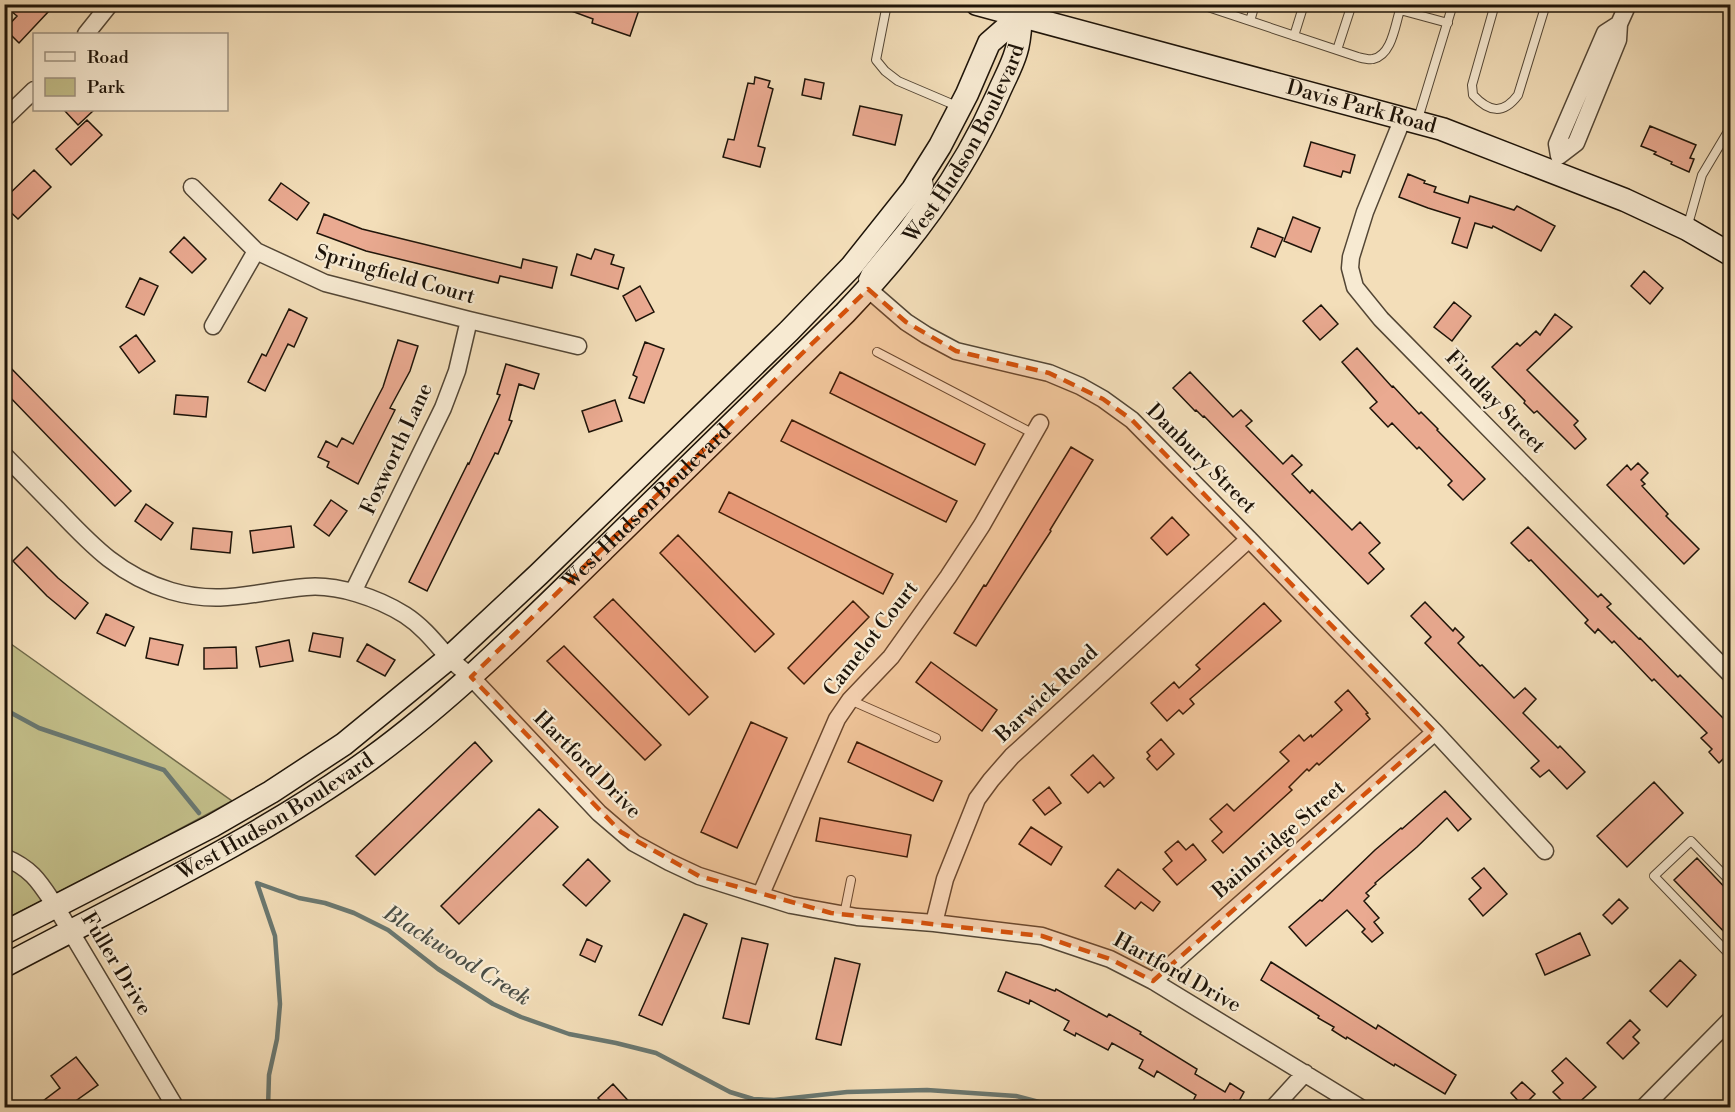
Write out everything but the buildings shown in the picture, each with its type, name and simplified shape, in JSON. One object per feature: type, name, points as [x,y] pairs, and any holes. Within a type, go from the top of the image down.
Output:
[{"type":"main road","name":"Davis Park Road","points":[[977,4],[1023,10],[1442,129],[1556,164],[1687,229],[1731,254]]},
{"type":"main road","name":"West Hudson Boulevard","points":[[4,933],[212,826],[271,792],[344,744],[449,658],[539,574],[789,331],[851,267],[913,189],[940,146],[989,43],[1023,10]]},
{"type":"main road","name":"West Hudson Boulevard","points":[[4,966],[231,848],[294,811],[371,758],[471,677],[868,289],[918,231],[948,186],[990,112],[1017,51],[1023,10]]},
{"type":"street","points":[[87,33],[110,4]]},
{"type":"street","points":[[1556,164],[1557,144],[1605,33],[1619,24],[1628,4]]},
{"type":"street","points":[[4,118],[33,91]]},
{"type":"street","name":"Findlay Street","points":[[1410,120],[1365,212],[1351,257],[1350,268],[1355,287],[1382,319],[1731,674]]},
{"type":"street","name":"Springfield Court","points":[[192,187],[256,251],[325,283],[578,346]]},
{"type":"street","points":[[213,326],[256,251]]},
{"type":"street","name":"Danbury Street","points":[[868,289],[906,322],[957,351],[1049,373],[1103,399],[1132,420],[1435,732],[1545,851]]},
{"type":"street","name":"Foxworth Lane","points":[[353,592],[443,408],[457,372],[469,320]]},
{"type":"street","name":"Camelot Court","points":[[761,894],[837,719],[850,700],[891,657],[948,577],[982,525],[1037,428]]},
{"type":"street","name":"Hartford Drive","points":[[4,455],[102,555],[129,573],[160,587],[194,597],[208,598],[234,598],[306,587],[335,588],[353,592],[406,615],[431,636],[449,658],[471,677],[599,813],[634,843],[699,876],[791,905],[844,915],[1042,936],[1110,959],[1153,981],[1361,1107]]},
{"type":"street","name":"Barwick Road","points":[[934,923],[945,879],[967,823],[977,799],[991,780],[1012,756],[1249,539]]},
{"type":"street","name":"Bainbridge Street","points":[[1153,981],[1435,732]]},
{"type":"street","name":"Fuller Drive","points":[[4,857],[23,866],[35,876],[176,1107]]},
{"type":"street","points":[[1643,1107],[1731,1020]]},
{"type":"street","points":[[1274,1107],[1305,1073]]},
{"type":"lane","points":[[887,4],[876,60],[898,81],[960,107]]},
{"type":"lane","points":[[1205,4],[1205,6],[1294,36],[1358,57],[1372,59],[1384,54],[1388,47],[1400,7],[1448,22]]},
{"type":"lane","points":[[1250,21],[1256,4]]},
{"type":"lane","points":[[1294,36],[1304,4]]},
{"type":"lane","points":[[1337,50],[1352,4]]},
{"type":"lane","points":[[1410,120],[1454,4]]},
{"type":"lane","points":[[1495,4],[1472,85],[1473,95],[1488,108],[1502,109],[1511,105],[1518,95],[1546,4]]},
{"type":"lane","points":[[1687,229],[1702,175],[1731,128]]},
{"type":"lane","points":[[868,289],[863,279],[866,272],[925,196],[929,186],[926,168]]},
{"type":"lane","points":[[877,352],[1037,428]]},
{"type":"lane","points":[[850,700],[936,738]]},
{"type":"lane","points":[[1731,882],[1691,841],[1654,876],[1731,955]]},
{"type":"lane","points":[[844,915],[851,880]]},
{"type":"highlighted area","points":[[868,289],[906,322],[956,351],[1049,373],[1103,399],[1132,420],[1435,732],[1153,981],[1110,959],[1042,936],[831,913],[699,876],[621,832],[471,677]]},
{"type":"green space","points":[[4,639],[232,801],[4,920]]},
{"type":"waterway","name":"Blackwood Creek","points":[[4,709],[39,728],[164,770],[199,813]]},
{"type":"waterway","name":"Blackwood Creek","points":[[257,883],[299,898],[325,903],[354,913],[388,930],[438,969],[493,1004],[521,1017],[569,1034],[656,1053],[730,1092],[753,1099],[774,1100],[847,1092],[927,1090],[1016,1096],[1062,1108]]},
{"type":"waterway","points":[[257,883],[275,936],[280,1004],[277,1039],[269,1075],[268,1108]]}]
